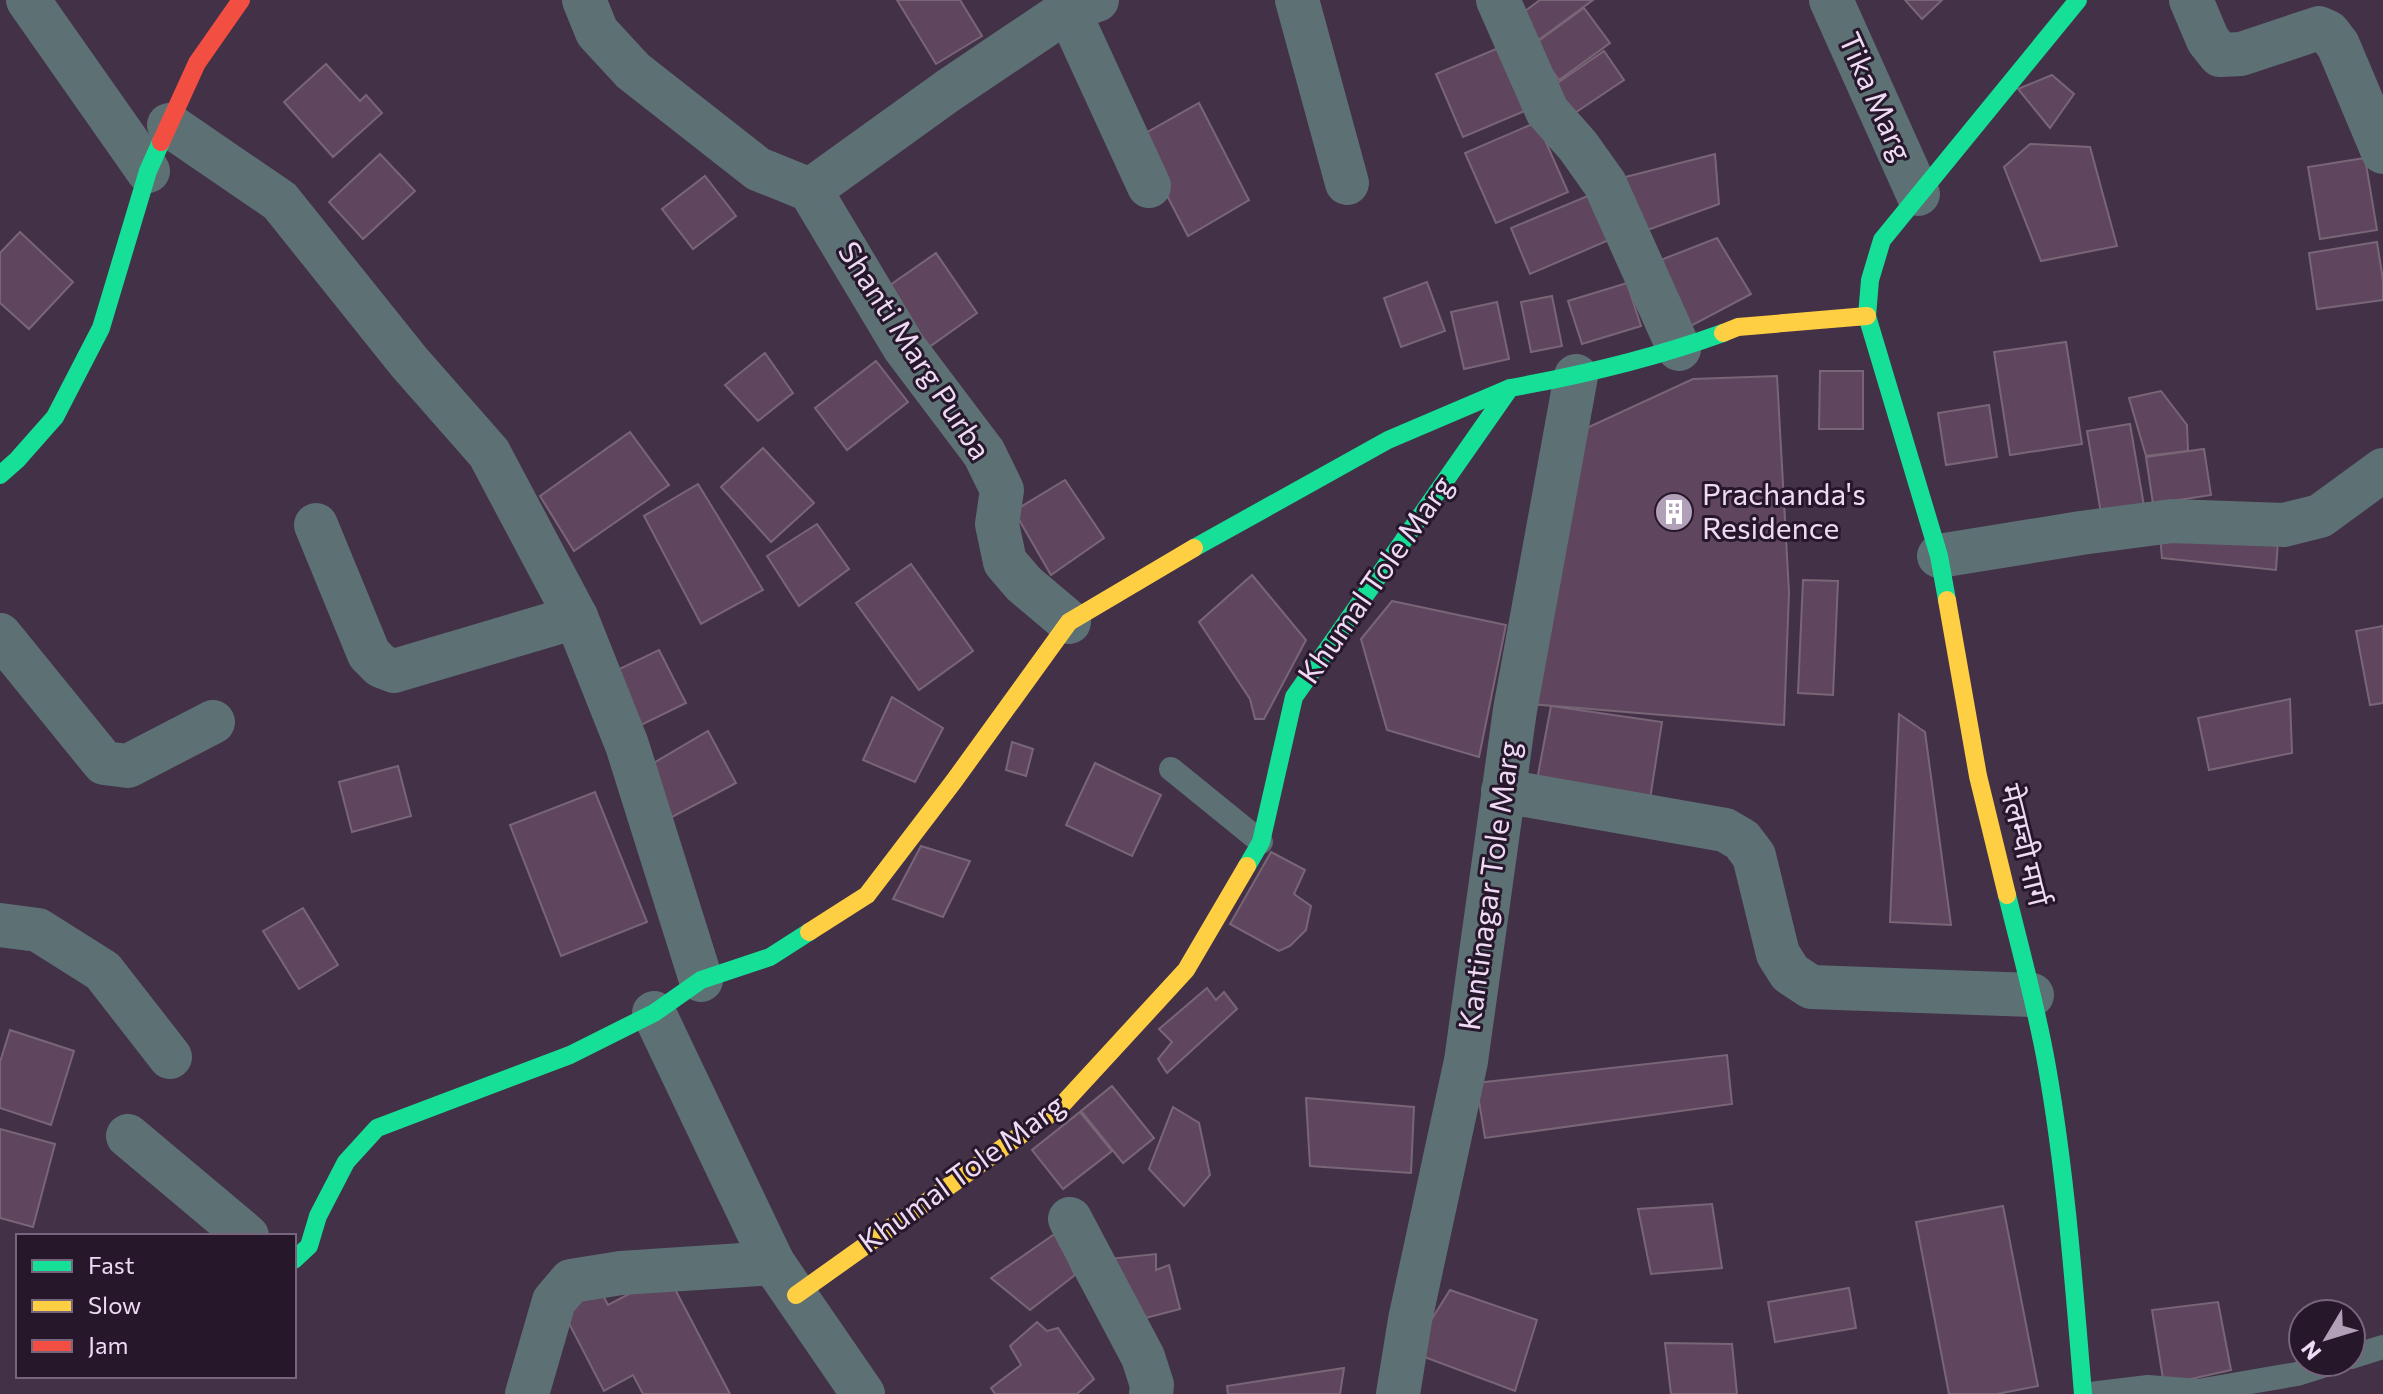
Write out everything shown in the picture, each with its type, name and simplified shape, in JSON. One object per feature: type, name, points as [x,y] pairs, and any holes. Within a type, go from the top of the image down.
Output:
[{"type":"street","points":[[28,0],[148,171]]},
{"type":"street","points":[[0,475],[55,417],[101,328],[148,171],[197,63],[241,0]]},
{"type":"street","points":[[584,0],[597,32],[633,71],[758,169],[810,190],[949,90],[1083,5],[1149,186]]},
{"type":"street","points":[[1297,0],[1347,183]]},
{"type":"street","points":[[1498,0],[1547,111],[1578,146],[1605,184],[1679,349]]},
{"type":"street","name":"Tika Marg","points":[[1831,0],[1918,194]]},
{"type":"street","points":[[296,1258],[309,1246],[318,1216],[346,1162],[377,1128],[570,1055],[654,1013],[701,980],[770,957],[867,895],[1069,622],[1179,556],[1388,440],[1510,388],[1576,376],[1679,349],[1738,327],[1867,316],[1870,280],[1882,240],[2078,0]]},
{"type":"street","points":[[2191,0],[2208,40],[2220,55],[2241,54],[2319,28],[2328,32],[2338,45],[2383,152]]},
{"type":"street","points":[[169,125],[280,201],[409,362],[489,453],[576,617],[627,745],[701,980]]},
{"type":"street","name":"Shanti Marg Purba","points":[[810,190],[904,347],[984,453],[1002,490],[997,524],[1005,562],[1024,584],[1069,622]]},
{"type":"street","name":"मेलम्ची मार्ग","points":[[1867,316],[1939,556],[1978,776],[2047,1068],[2069,1226],[2083,1394]]},
{"type":"street","name":"Kantinagar Tole Marg","points":[[1398,1394],[1410,1320],[1466,1061],[1515,710],[1576,376]]},
{"type":"street","name":"Khumal Tole Marg","points":[[785,1279],[1060,1107],[1186,970],[1261,842],[1294,697],[1510,388]]},
{"type":"street","points":[[1939,556],[2172,521],[2284,525],[2320,516],[2383,470]]},
{"type":"street","points":[[316,525],[369,654],[381,666],[394,671],[576,617]]},
{"type":"street","points":[[0,635],[104,763],[128,766],[213,722]]},
{"type":"street","points":[[1503,791],[1725,830],[1742,840],[1754,856],[1778,954],[1790,973],[1811,987],[2032,995]]},
{"type":"street","points":[[0,925],[38,930],[103,971],[170,1057]]},
{"type":"street","points":[[654,1013],[785,1279],[863,1394]]},
{"type":"street","points":[[128,1136],[245,1234]]},
{"type":"street","points":[[1070,1219],[1143,1357],[1152,1385],[1151,1394]]},
{"type":"street","points":[[527,1394],[554,1301],[571,1281],[621,1273],[785,1279]]},
{"type":"lane","points":[[1171,769],[1261,842]]},
{"type":"lane","points":[[2090,1394],[2148,1387],[2198,1391],[2287,1376]]},
{"type":"building","points":[[897,0],[960,0],[982,36],[936,64]]},
{"type":"building","points":[[1540,0],[1593,0],[1533,44],[1514,19]]},
{"type":"building","points":[[1905,0],[1942,0],[1922,19]]},
{"type":"building","points":[[1584,8],[1610,43],[1559,80],[1533,45]]},
{"type":"building","points":[[1508,44],[1534,107],[1463,137],[1436,74]]},
{"type":"building","points":[[1604,51],[1624,80],[1563,121],[1543,93]]},
{"type":"building","points":[[326,64],[360,101],[366,95],[382,113],[333,157],[284,102]]},
{"type":"building","points":[[2052,75],[2074,94],[2050,128],[2018,89]]},
{"type":"building","points":[[1199,103],[1249,200],[1188,236],[1137,138]]},
{"type":"building","points":[[1537,122],[1568,192],[1496,223],[1465,153]]},
{"type":"building","points":[[2030,144],[2090,147],[2117,246],[2041,261],[2004,167]]},
{"type":"building","points":[[380,154],[415,191],[363,239],[329,202]]},
{"type":"building","points":[[1715,154],[1719,204],[1642,232],[1614,180]]},
{"type":"building","points":[[2365,158],[2377,230],[2320,239],[2308,167]]},
{"type":"building","points":[[705,176],[736,216],[693,249],[662,209]]},
{"type":"building","points":[[1590,195],[1609,240],[1530,274],[1511,228]]},
{"type":"building","points":[[20,232],[73,282],[29,329],[0,303],[0,253]]},
{"type":"building","points":[[1717,238],[1751,294],[1687,328],[1653,263]]},
{"type":"building","points":[[2377,242],[2383,300],[2317,309],[2309,253]]},
{"type":"building","points":[[936,253],[977,313],[925,350],[883,290]]},
{"type":"building","points":[[1427,282],[1445,331],[1401,347],[1384,298]]},
{"type":"building","points":[[1627,283],[1641,326],[1582,344],[1568,301]]},
{"type":"building","points":[[1552,296],[1562,346],[1531,352],[1521,302]]},
{"type":"building","points":[[1497,302],[1509,359],[1464,369],[1451,312]]},
{"type":"building","points":[[2066,342],[2082,444],[2010,455],[1994,352]]},
{"type":"building","points":[[765,353],[793,393],[758,421],[725,385]]},
{"type":"building","points":[[876,361],[908,402],[847,450],[815,408]]},
{"type":"building","points":[[1820,371],[1863,371],[1863,429],[1819,429]]},
{"type":"building","name":"Prachanda's Residence","points":[[1777,376],[1789,592],[1784,725],[1530,704],[1578,432],[1693,379]]},
{"type":"building","points":[[2161,391],[2187,425],[2188,451],[2146,456],[2129,398]]},
{"type":"building","points":[[1989,405],[1997,457],[1946,465],[1938,413]]},
{"type":"building","points":[[2130,424],[2145,512],[2102,519],[2087,431]]},
{"type":"building","points":[[630,432],[669,485],[574,551],[540,496]]},
{"type":"building","points":[[763,448],[814,503],[771,542],[721,487]]},
{"type":"building","points":[[2204,449],[2211,495],[2153,504],[2146,457]]},
{"type":"building","points":[[1065,480],[1104,538],[1051,575],[1014,511]]},
{"type":"building","points":[[698,484],[763,590],[701,624],[644,516]]},
{"type":"building","points":[[817,524],[849,569],[799,606],[767,556]]},
{"type":"building","points":[[2160,536],[2278,540],[2276,570],[2162,558]]},
{"type":"building","points":[[911,564],[973,651],[919,690],[856,603]]},
{"type":"building","points":[[1252,575],[1306,640],[1264,719],[1255,719],[1250,699],[1199,622]]},
{"type":"building","points":[[1803,580],[1838,581],[1833,695],[1798,693]]},
{"type":"building","points":[[1392,601],[1506,625],[1479,757],[1387,730],[1361,639]]},
{"type":"building","points":[[2383,626],[2383,703],[2370,705],[2356,631]]},
{"type":"building","points":[[659,650],[686,703],[633,729],[609,674]]},
{"type":"building","points":[[892,697],[943,728],[915,782],[863,760]]},
{"type":"building","points":[[2290,699],[2292,753],[2209,770],[2198,718]]},
{"type":"building","points":[[1551,706],[1662,722],[1650,799],[1537,780]]},
{"type":"building","points":[[1899,714],[1925,732],[1951,925],[1890,922]]},
{"type":"building","points":[[708,731],[736,783],[655,826],[640,771]]},
{"type":"building","points":[[1012,742],[1033,749],[1026,776],[1006,770]]},
{"type":"building","points":[[1095,763],[1161,795],[1132,856],[1066,825]]},
{"type":"building","points":[[398,766],[411,816],[352,832],[339,782]]},
{"type":"building","points":[[595,792],[647,922],[561,956],[510,825]]},
{"type":"building","points":[[921,846],[970,861],[943,917],[893,899]]},
{"type":"building","points":[[1271,852],[1305,870],[1294,894],[1311,906],[1306,930],[1290,946],[1279,951],[1230,924]]},
{"type":"building","points":[[303,908],[338,965],[299,989],[263,931]]},
{"type":"building","points":[[1207,988],[1216,1000],[1224,992],[1237,1009],[1167,1073],[1158,1059],[1172,1042],[1159,1029]]},
{"type":"building","points":[[10,1030],[74,1051],[51,1125],[0,1108],[0,1062]]},
{"type":"building","points":[[1727,1055],[1732,1104],[1485,1138],[1476,1083]]},
{"type":"building","points":[[1112,1086],[1154,1138],[1123,1163],[1081,1111]]},
{"type":"building","points":[[1306,1098],[1414,1107],[1411,1173],[1310,1166]]},
{"type":"building","points":[[1173,1107],[1199,1123],[1210,1175],[1184,1206],[1149,1169]]},
{"type":"building","points":[[1080,1112],[1112,1151],[1063,1189],[1032,1150]]},
{"type":"building","points":[[0,1129],[55,1144],[33,1227],[0,1218]]},
{"type":"building","points":[[1712,1204],[1722,1268],[1651,1274],[1638,1209]]},
{"type":"building","points":[[2003,1206],[2038,1386],[1997,1394],[1949,1394],[1916,1222]]},
{"type":"building","points":[[1056,1233],[1075,1275],[1030,1310],[991,1278]]},
{"type":"building","points":[[1156,1254],[1156,1270],[1169,1265],[1180,1309],[1130,1322],[1108,1259]]},
{"type":"building","points":[[667,1274],[730,1394],[643,1394],[633,1375],[604,1391],[561,1308],[599,1288],[608,1305]]},
{"type":"building","points":[[1849,1288],[1856,1328],[1775,1342],[1768,1302]]},
{"type":"building","points":[[1450,1290],[1537,1320],[1515,1391],[1411,1352]]},
{"type":"building","points":[[2218,1302],[2231,1370],[2164,1385],[2152,1310]]},
{"type":"building","points":[[1037,1322],[1047,1331],[1058,1328],[1094,1379],[1077,1394],[995,1394],[991,1388],[1021,1365],[1010,1346]]},
{"type":"building","points":[[1665,1343],[1732,1344],[1737,1394],[1671,1394]]},
{"type":"building","points":[[1344,1368],[1340,1394],[1228,1394],[1227,1386]]},
{"type":"traffic: fast","points":[[1947,600],[1939,556],[1867,316],[1870,280],[1882,240],[2078,0]]},
{"type":"traffic: fast","points":[[0,475],[55,417],[101,328],[148,171],[161,142]]},
{"type":"traffic: fast","points":[[1247,866],[1261,842],[1294,697],[1510,388],[1618,365],[1723,333]]},
{"type":"traffic: fast","points":[[1194,548],[1388,440],[1510,388]]},
{"type":"traffic: fast","points":[[2007,895],[2038,1024],[2054,1108],[2069,1230],[2083,1394]]},
{"type":"traffic: fast","points":[[296,1258],[309,1246],[318,1216],[346,1162],[377,1128],[570,1055],[654,1013],[701,980],[770,957],[809,932]]},
{"type":"traffic: slow","points":[[1723,333],[1738,327],[1867,316]]},
{"type":"traffic: slow","points":[[809,932],[867,895],[1069,622],[1194,548]]},
{"type":"traffic: slow","points":[[1947,600],[1978,776],[2007,895]]},
{"type":"traffic: slow","points":[[796,1295],[1060,1107],[1186,970],[1247,866]]},
{"type":"traffic: jam","points":[[161,142],[197,63],[241,0]]},
{"type":"place","name":"Prachanda's Residence","points":[[1674,512]]}]
